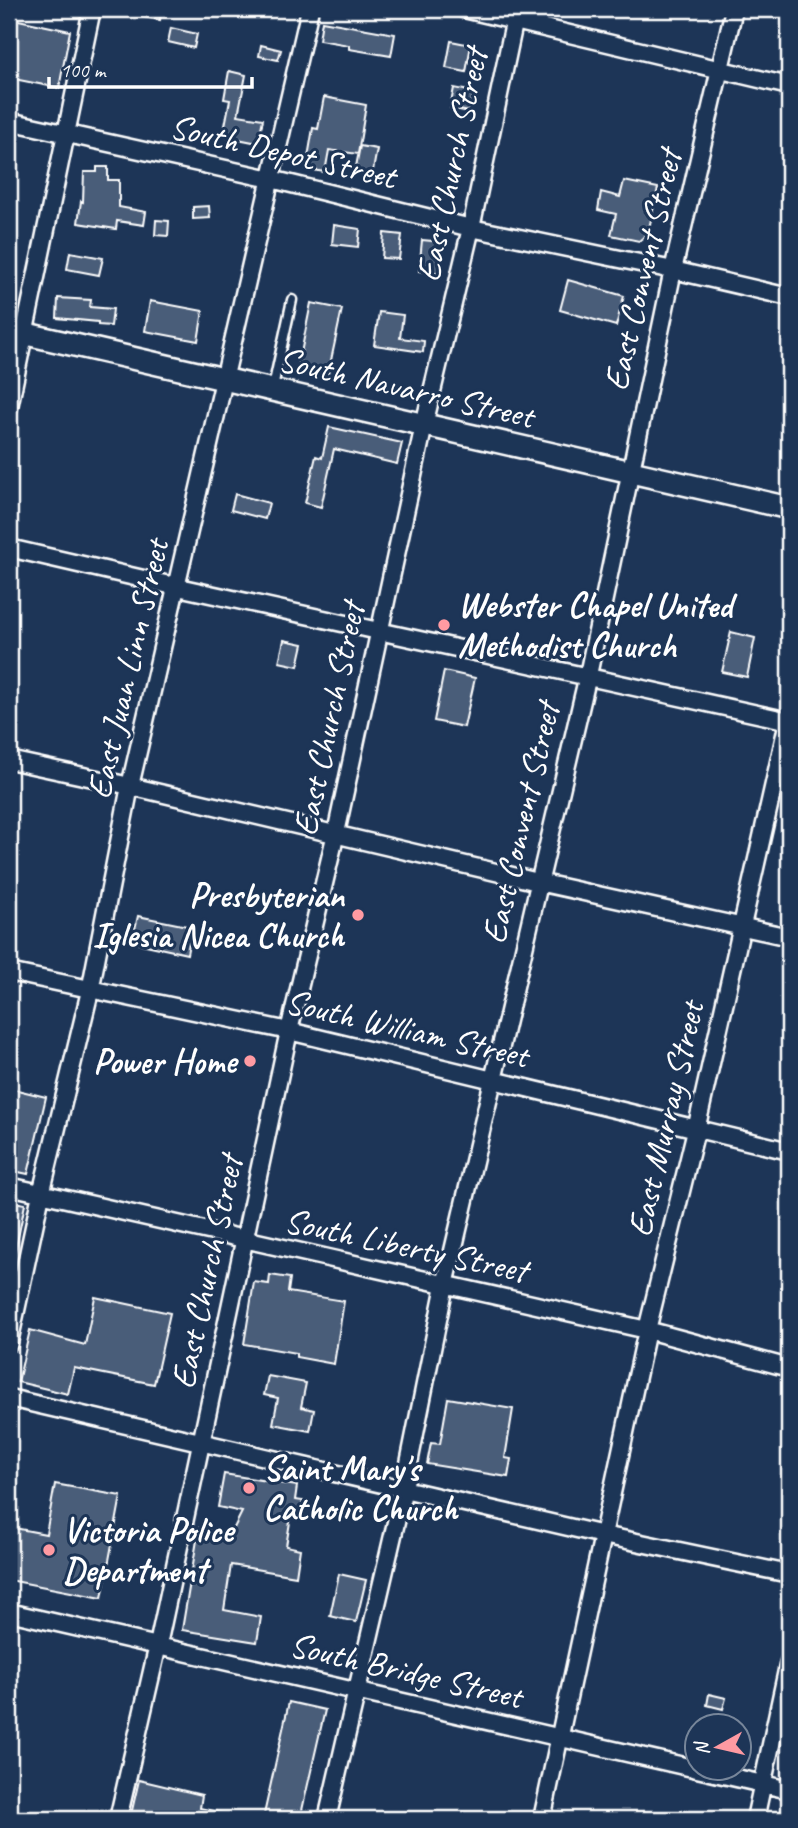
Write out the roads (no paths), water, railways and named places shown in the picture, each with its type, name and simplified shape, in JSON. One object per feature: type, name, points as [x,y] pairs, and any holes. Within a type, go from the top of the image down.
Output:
[{"type":"street","points":[[9,407],[16,332],[65,134],[92,9]]},
{"type":"street","name":"East Juan Linn Street","points":[[9,1343],[41,1194],[90,991],[131,786],[310,9]]},
{"type":"street","points":[[464,9],[516,14],[720,70],[789,86]]},
{"type":"street","name":"East Convent Street","points":[[327,1819],[404,1488],[445,1285],[587,675],[673,270],[734,9]]},
{"type":"street","name":"East Church Street","points":[[118,1819],[158,1645],[289,1031],[337,833],[516,14]]},
{"type":"street","name":"South Depot Street","points":[[9,121],[271,178],[471,228],[789,297]]},
{"type":"street","name":"South Navarro Street","points":[[16,332],[789,508]]},
{"type":"street","points":[[9,548],[789,719]]},
{"type":"street","name":"East Murray Street","points":[[542,1819],[647,1330],[696,1130],[789,719]]},
{"type":"street","points":[[9,760],[789,937]]},
{"type":"street","name":"South William Street","points":[[9,972],[289,1031],[789,1151]]},
{"type":"street","name":"South Liberty Street","points":[[9,1186],[647,1330],[789,1368]]},
{"type":"street","points":[[9,1398],[603,1535],[789,1574]]},
{"type":"street","name":"South Bridge Street","points":[[9,1612],[789,1790]]},
{"type":"street","points":[[755,1819],[789,1661]]},
{"type":"lane","points":[[272,390],[292,300]]},
{"type":"place","name":"Webster Chapel United Methodist Church","points":[[444,625]]},
{"type":"place","name":"Presbyterian Iglesia Nicea Church","points":[[358,915]]},
{"type":"place","name":"Power Home","points":[[250,1061]]},
{"type":"place","name":"Saint Mary's Catholic Church","points":[[249,1488]]},
{"type":"place","name":"Victoria Police Department","points":[[49,1550]]}]
